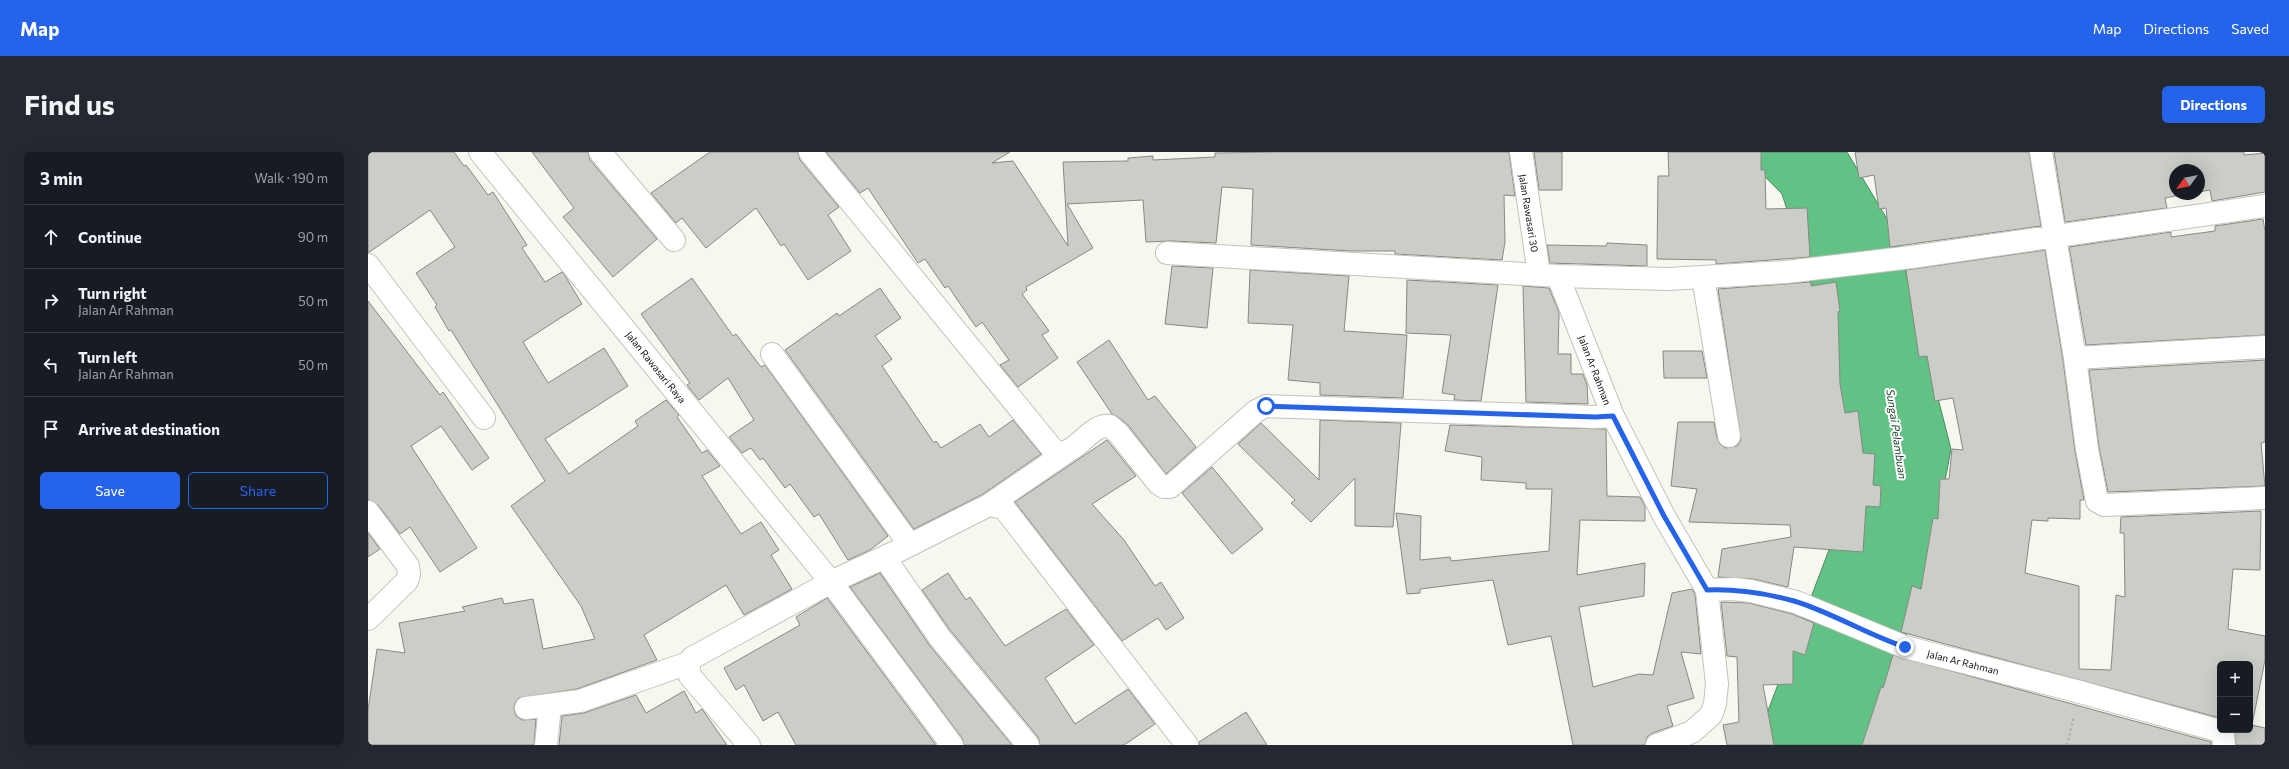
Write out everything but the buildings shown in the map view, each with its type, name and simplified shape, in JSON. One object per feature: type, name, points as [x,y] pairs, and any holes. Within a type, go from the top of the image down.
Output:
[{"type":"street","name":"Jalan Rawasari Raya","points":[[480,152],[831,582],[952,745]]},
{"type":"street","points":[[600,152],[674,240]]},
{"type":"street","points":[[810,152],[1051,448],[1055,452],[1065,453]]},
{"type":"street","name":"Jalan Rawasari 30","points":[[1521,152],[1548,275]]},
{"type":"street","points":[[2041,152],[2075,358],[2087,450],[2097,501],[2104,505],[2265,498]]},
{"type":"street","points":[[1167,253],[1548,275],[1668,279],[1786,272],[1912,257],[2054,238],[2265,206]]},
{"type":"street","points":[[368,265],[484,418]]},
{"type":"street","name":"Jalan Ar Rahman","points":[[1548,275],[1613,416],[1664,516],[1707,590],[1734,589],[1751,591],[1804,605],[1888,641],[2220,731],[2223,734],[2224,745]]},
{"type":"street","points":[[1703,277],[1729,436]]},
{"type":"street","points":[[2075,358],[2265,347]]},
{"type":"street","points":[[772,354],[910,545]]},
{"type":"street","points":[[526,708],[580,702],[688,663],[697,654],[831,582],[885,558],[989,506],[1065,453],[1099,427],[1110,426],[1118,433],[1158,483],[1164,487],[1170,487],[1256,411],[1266,406],[1587,417],[1613,416]]},
{"type":"street","points":[[989,506],[1004,508],[1187,745]]},
{"type":"street","points":[[368,512],[408,566],[410,574],[407,581],[368,619]]},
{"type":"street","points":[[885,558],[940,638],[1028,745]]},
{"type":"street","points":[[1657,745],[1697,728],[1712,715],[1715,704],[1717,684],[1707,590]]},
{"type":"street","points":[[688,663],[690,676],[749,745]]},
{"type":"street","points":[[546,745],[550,706]]},
{"type":"path","points":[[2067,745],[2080,692]]},
{"type":"water","name":"Sungai Pelambuan","points":[[1741,152],[1847,152],[1896,234],[1951,449],[1931,555],[1872,745],[1755,745],[1846,505],[1816,301],[1782,194]]},
{"type":"route","points":[[1266,406],[1275,405],[1595,417],[1613,416],[1648,487],[1707,590],[1734,589],[1751,591],[1796,602],[1905,647]]}]
